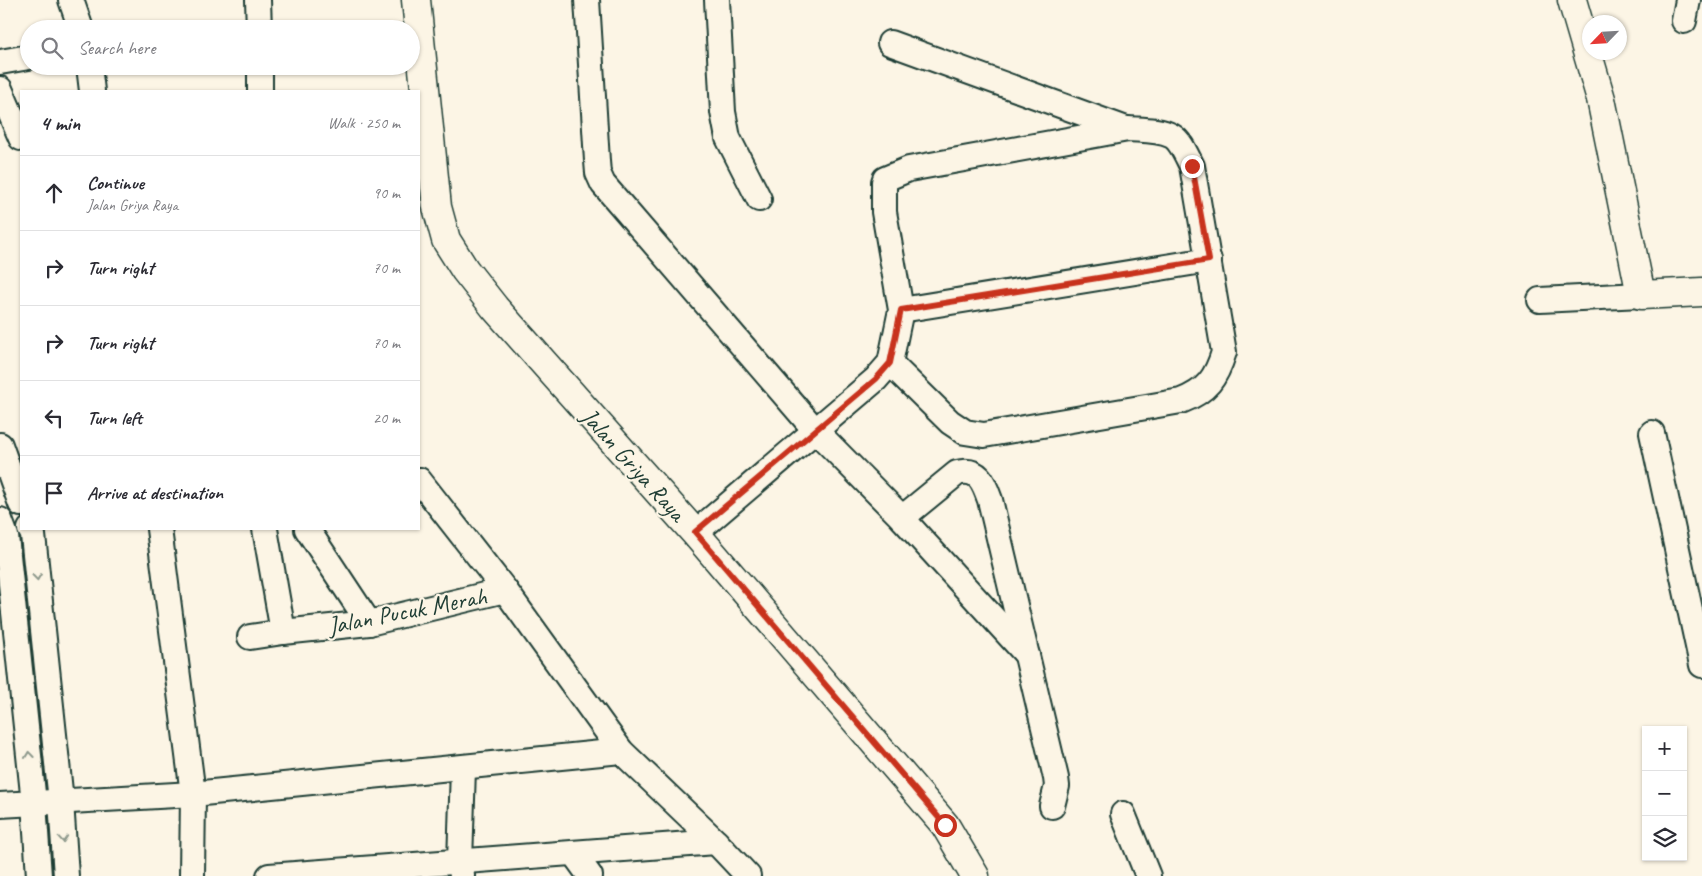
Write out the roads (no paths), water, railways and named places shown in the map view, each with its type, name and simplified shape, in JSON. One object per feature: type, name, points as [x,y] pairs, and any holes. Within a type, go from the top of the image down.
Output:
[{"type":"street","points":[[71,0],[78,20]]},
{"type":"street","points":[[258,0],[259,20]]},
{"type":"street","name":"Jalan Griya Raya","points":[[416,0],[418,20]]},
{"type":"street","points":[[586,0],[598,173],[602,184],[815,430],[902,518],[1027,655]]},
{"type":"street","points":[[717,0],[722,112],[728,138],[759,199]]},
{"type":"street","points":[[1572,0],[1601,99],[1641,295]]},
{"type":"street","name":"Jalan Griya Raya","points":[[420,41],[436,207],[446,240],[465,270],[495,308],[695,532],[945,825],[976,876]]},
{"type":"street","points":[[890,43],[1128,129]]},
{"type":"street","points":[[0,62],[20,59]]},
{"type":"street","points":[[90,75],[92,90]]},
{"type":"street","points":[[260,75],[260,90]]},
{"type":"street","points":[[0,89],[20,136]]},
{"type":"street","points":[[695,532],[876,379],[890,363],[901,310],[884,212],[885,179],[909,169],[1128,129],[1154,131],[1173,137],[1192,166],[1224,352],[1218,370],[1210,383],[1196,395],[1181,401],[984,435],[965,432],[950,422],[890,363]]},
{"type":"street","points":[[901,310],[1209,260]]},
{"type":"street","points":[[1540,300],[1702,292]]},
{"type":"street","points":[[1652,433],[1702,665]]},
{"type":"street","points":[[0,446],[20,501]]},
{"type":"street","points":[[902,518],[957,473],[963,471],[973,472],[980,477],[984,484],[990,500],[1056,778],[1057,786],[1052,806]]},
{"type":"street","points":[[420,481],[505,590],[621,751],[716,842],[748,876]]},
{"type":"street","points":[[0,520],[6,536],[34,803],[39,876]]},
{"type":"street","points":[[30,530],[34,545],[61,802],[66,876]]},
{"type":"street","points":[[159,530],[194,794],[192,876]]},
{"type":"street","points":[[266,530],[283,632]]},
{"type":"street","points":[[308,530],[369,623]]},
{"type":"street","name":"Jalan Pucuk Merah","points":[[250,637],[369,623],[505,590]]},
{"type":"street","points":[[0,805],[194,794],[621,751]]},
{"type":"street","points":[[461,869],[463,768]]},
{"type":"street","points":[[1123,814],[1148,876]]},
{"type":"street","points":[[269,876],[461,869],[574,854],[716,842]]},
{"type":"street","points":[[574,854],[590,876]]}]
